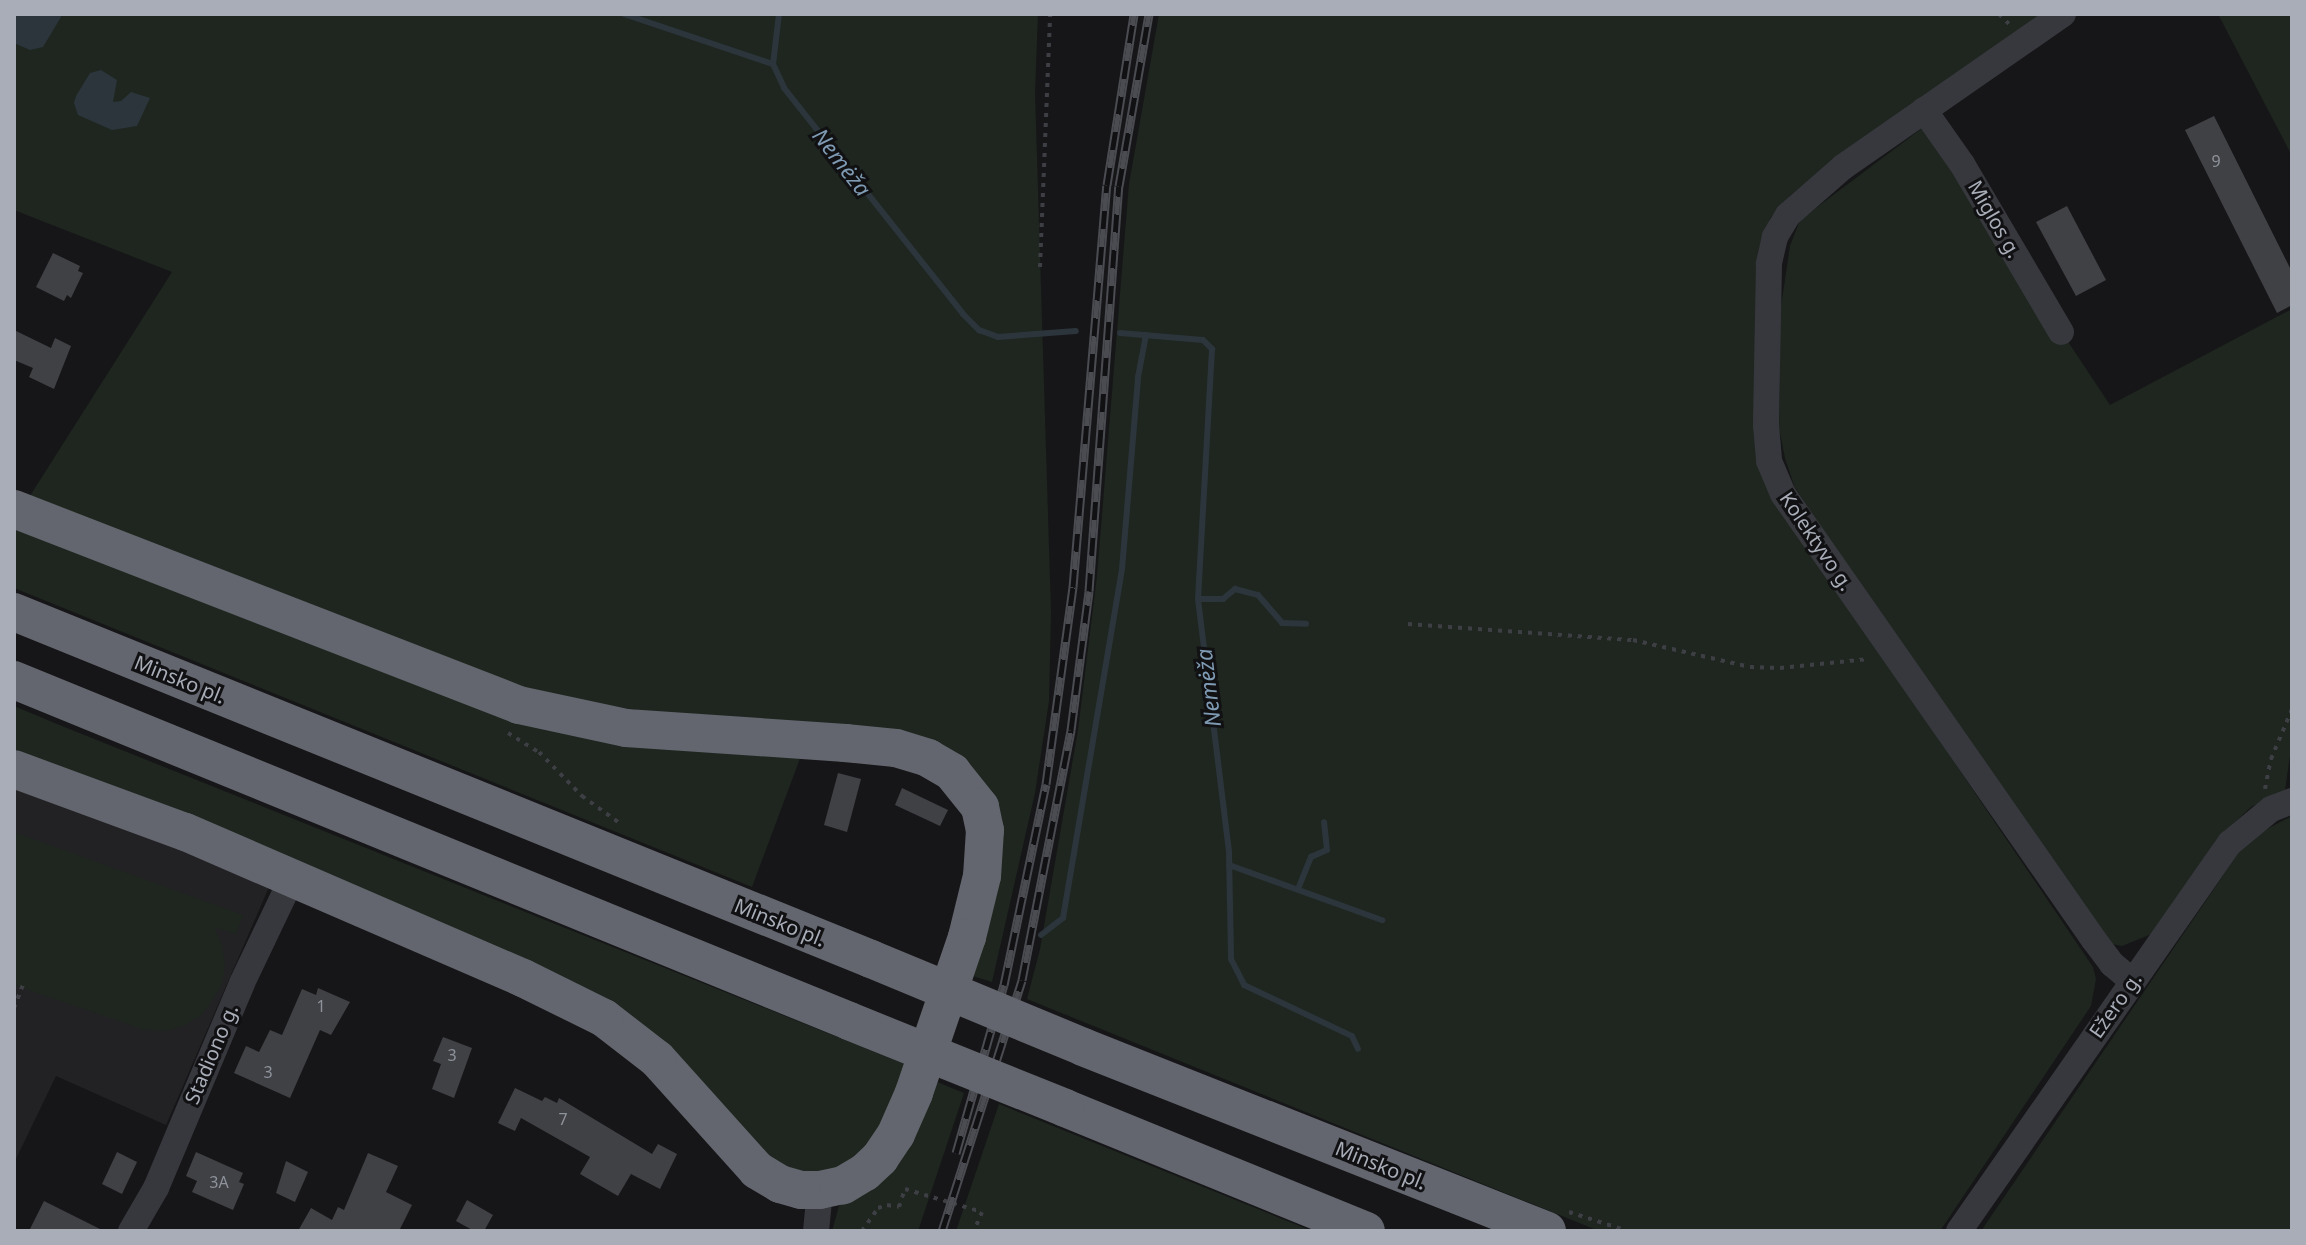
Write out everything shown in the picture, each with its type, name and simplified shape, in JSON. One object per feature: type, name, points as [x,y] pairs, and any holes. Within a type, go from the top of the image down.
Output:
[{"type":"highway","points":[[14,509],[519,705],[626,728],[896,748],[928,758],[952,772],[980,807],[985,830],[982,876],[967,937],[914,1093],[896,1134],[865,1172],[843,1185],[820,1190],[780,1184],[757,1170],[657,1059],[604,1018],[523,978],[292,878],[74,789],[14,769]]},
{"type":"highway","name":"Minsko pl.","points":[[14,612],[1083,1047],[1547,1231]]},
{"type":"highway","points":[[14,680],[1366,1231]]},
{"type":"street","name":"Kolektyvo g.","points":[[2063,14],[1843,167],[1788,215],[1775,237],[1769,264],[1766,425],[1769,461],[1783,494],[2094,940],[2112,964],[2131,980]]},
{"type":"street","name":"Miglos g.","points":[[1924,110],[1962,164],[2061,332]]},
{"type":"street","name":"Ežero g.","points":[[1959,1231],[2131,980],[2230,843],[2258,818],[2292,801]]},
{"type":"street","name":"Stadiono g.","points":[[131,1231],[156,1188],[230,1009],[292,878]]},
{"type":"street","points":[[816,1231],[820,1190]]},
{"type":"path","points":[[1040,267],[1050,14]]},
{"type":"path","points":[[1408,624],[1633,640],[1750,667],[1834,664],[1895,655]]},
{"type":"path","points":[[2258,818],[2271,759],[2292,709]]},
{"type":"path","points":[[500,728],[539,752],[582,796],[630,829]]},
{"type":"path","points":[[14,1008],[23,984]]},
{"type":"path","points":[[862,1231],[878,1208],[887,1205],[899,1207],[905,1189],[982,1212],[974,1231]]},
{"type":"shaded area","points":[[14,14],[1038,14],[1035,92],[1051,612],[1049,701],[1035,793],[992,982],[966,974],[994,885],[957,761],[543,695],[28,499],[172,272],[14,210]]},
{"type":"shaded area","points":[[14,14],[60,14],[61,17],[43,47],[30,50],[14,43]]},
{"type":"shaded area","points":[[1159,14],[2045,14],[1832,162],[1792,194],[1771,217],[1760,249],[1783,510],[2093,967],[2096,979],[2091,1006],[1940,1231],[1599,1231],[1027,999],[1040,949],[1078,730],[1097,576],[1129,184]]},
{"type":"shaded area","points":[[2218,14],[2292,14],[2292,156]]},
{"type":"shaded area","points":[[101,70],[117,80],[113,102],[121,101],[131,92],[150,98],[137,126],[112,130],[78,115],[74,103],[76,96],[90,73]]},
{"type":"shaded area","points":[[1925,126],[2110,405],[2292,309],[2292,742],[2285,790],[2251,807],[2216,840],[2154,933],[2122,946],[2102,942],[1795,488],[1785,458],[1779,428],[1780,313],[1790,246],[1800,220]]},
{"type":"shaded area","points":[[14,525],[484,709],[802,753],[752,887],[14,588]]},
{"type":"shaded area","points":[[14,706],[912,1067],[874,1145],[822,1178],[773,1166],[665,1051],[14,756]]},
{"type":"shaded area","points":[[14,787],[139,831],[269,887],[166,1125],[56,1076],[14,1163]]},
{"type":"shaded area","points":[[2292,816],[2292,1231],[1981,1231],[2248,839]]},
{"type":"shaded area","points":[[14,832],[243,915],[236,934],[214,927],[222,945],[225,965],[222,985],[203,1014],[184,1026],[166,1031],[145,1030],[14,985]]},
{"type":"shaded area","points":[[930,1079],[964,1093],[918,1231],[832,1231],[839,1206],[868,1186]]},
{"type":"shaded area","points":[[999,1104],[1312,1231],[956,1231]]},
{"type":"building","points":[[2214,116],[2292,272],[2292,305],[2277,313],[2185,130]]},
{"type":"building","points":[[2067,206],[2106,280],[2076,296],[2036,222]]},
{"type":"building","points":[[53,253],[80,266],[78,271],[83,273],[71,298],[67,295],[64,301],[36,287]]},
{"type":"building","points":[[14,330],[51,348],[55,338],[71,346],[54,389],[29,377],[33,368],[14,360]]},
{"type":"building","points":[[838,773],[861,779],[847,832],[824,825]]},
{"type":"building","points":[[902,788],[948,810],[940,826],[895,805]]},
{"type":"building","points":[[318,988],[350,1002],[331,1035],[320,1030],[290,1098],[234,1073],[246,1046],[259,1052],[270,1030],[282,1035],[302,989],[316,995]]},
{"type":"building","points":[[443,1037],[472,1048],[454,1098],[432,1089],[441,1064],[433,1061]]},
{"type":"building","points":[[515,1088],[542,1101],[545,1097],[557,1103],[559,1098],[652,1154],[658,1144],[677,1154],[660,1189],[631,1174],[618,1196],[580,1174],[590,1157],[521,1118],[515,1131],[498,1123]]},
{"type":"building","points":[[117,1152],[137,1162],[122,1194],[102,1184]]},
{"type":"building","points":[[196,1152],[243,1173],[239,1182],[244,1184],[233,1210],[192,1192],[197,1181],[186,1176]]},
{"type":"building","points":[[368,1153],[398,1166],[386,1192],[412,1205],[399,1231],[298,1231],[311,1208],[332,1220],[338,1207],[344,1210]]},
{"type":"building","points":[[286,1161],[308,1172],[295,1202],[276,1193]]},
{"type":"building","points":[[467,1200],[493,1215],[484,1231],[474,1231],[456,1221]]},
{"type":"building","points":[[44,1201],[104,1231],[29,1231]]},
{"type":"waterway","points":[[624,14],[773,64]]},
{"type":"waterway","name":"Nemėža","points":[[779,14],[773,64],[784,88],[963,314],[979,330],[998,337],[1076,331]]},
{"type":"waterway","name":"Nemėža","points":[[1120,333],[1203,340],[1212,349],[1198,599],[1229,852],[1231,959],[1244,985],[1352,1036],[1358,1049]]},
{"type":"waterway","points":[[1041,935],[1063,918],[1122,569],[1138,377],[1146,335]]},
{"type":"waterway","points":[[1198,599],[1223,599],[1235,589],[1258,595],[1282,623],[1306,624]]},
{"type":"waterway","points":[[1298,889],[1311,857],[1327,850],[1324,822]]},
{"type":"waterway","points":[[1229,865],[1382,920]]},
{"type":"railway","points":[[956,1153],[1004,985],[1046,784],[1073,587],[1107,185],[1134,14]]},
{"type":"railway","points":[[942,1231],[1022,980],[1071,730],[1089,591],[1119,186],[1149,14]]}]
